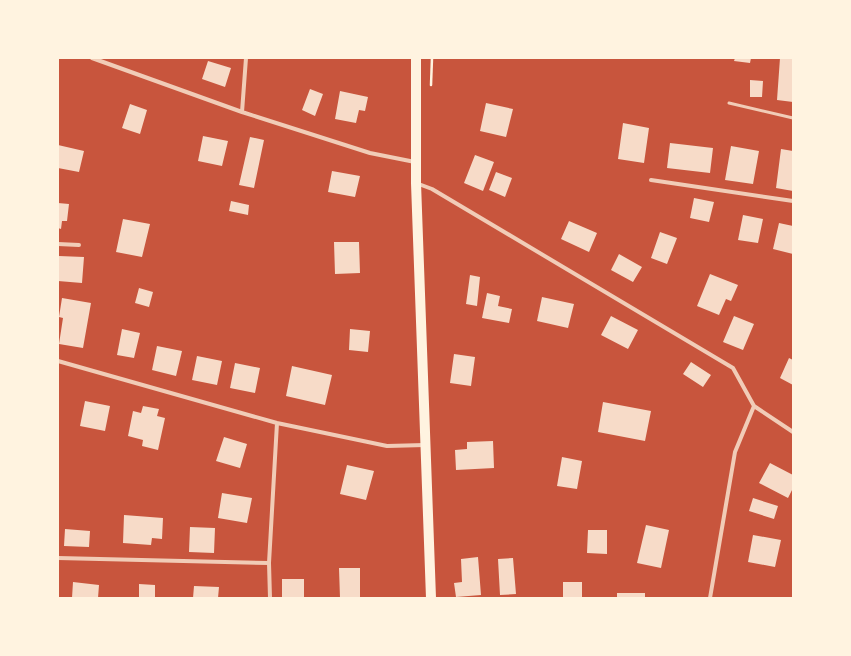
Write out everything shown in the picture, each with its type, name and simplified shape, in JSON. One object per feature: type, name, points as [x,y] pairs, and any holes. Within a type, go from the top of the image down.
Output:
[{"type":"main road","points":[[416,58],[416,183],[431,598]]},
{"type":"street","points":[[92,58],[242,112],[370,153],[416,162]]},
{"type":"street","points":[[242,112],[246,58]]},
{"type":"street","points":[[651,180],[793,201]]},
{"type":"street","points":[[416,183],[432,188],[733,368],[754,406],[793,432]]},
{"type":"street","points":[[58,244],[79,245]]},
{"type":"street","points":[[58,361],[278,423],[387,446],[425,445]]},
{"type":"street","points":[[710,598],[735,452],[754,406]]},
{"type":"street","points":[[270,598],[269,563],[278,423]]},
{"type":"street","points":[[58,558],[269,563]]},
{"type":"lane","points":[[729,103],[793,118]]},
{"type":"building","points":[[735,58],[751,58],[750,63],[734,61]]},
{"type":"building","points":[[780,58],[793,58],[793,102],[777,100]]},
{"type":"building","points":[[208,61],[231,68],[225,87],[202,79]]},
{"type":"building","points":[[750,80],[763,81],[762,97],[750,97]]},
{"type":"building","points":[[310,89],[323,94],[315,116],[302,110]]},
{"type":"building","points":[[340,91],[368,97],[365,111],[359,110],[356,123],[335,119]]},
{"type":"building","points":[[486,103],[513,109],[506,137],[480,131]]},
{"type":"building","points":[[130,104],[147,110],[140,134],[122,128]]},
{"type":"building","points":[[623,123],[649,128],[644,163],[618,159]]},
{"type":"building","points":[[203,136],[228,141],[222,166],[198,161]]},
{"type":"building","points":[[250,137],[264,140],[254,188],[239,185]]},
{"type":"building","points":[[670,143],[713,148],[710,173],[667,168]]},
{"type":"building","points":[[58,145],[84,151],[79,172],[58,168]]},
{"type":"building","points":[[731,146],[759,151],[753,184],[725,180]]},
{"type":"building","points":[[781,149],[793,151],[793,191],[776,188]]},
{"type":"building","points":[[475,155],[494,162],[483,191],[464,183]]},
{"type":"building","points":[[332,171],[360,176],[355,197],[328,192]]},
{"type":"building","points":[[496,172],[512,178],[505,197],[489,190]]},
{"type":"building","points":[[694,198],[714,202],[709,222],[690,218]]},
{"type":"building","points":[[231,201],[249,205],[248,215],[229,211]]},
{"type":"building","points":[[58,203],[69,204],[67,221],[62,221],[61,229],[58,228]]},
{"type":"building","points":[[743,215],[763,219],[758,243],[738,240]]},
{"type":"building","points":[[123,219],[150,224],[142,257],[116,252]]},
{"type":"building","points":[[569,221],[597,233],[589,252],[561,239]]},
{"type":"building","points":[[779,223],[793,226],[793,254],[773,249]]},
{"type":"building","points":[[660,232],[677,238],[667,264],[651,258]]},
{"type":"building","points":[[334,242],[359,242],[360,273],[335,274]]},
{"type":"building","points":[[619,254],[642,267],[633,282],[611,270]]},
{"type":"building","points":[[59,256],[84,257],[82,283],[58,281]]},
{"type":"building","points":[[710,274],[738,285],[731,301],[726,299],[719,315],[697,306]]},
{"type":"building","points":[[470,275],[480,277],[477,306],[466,304]]},
{"type":"building","points":[[139,288],[153,292],[149,307],[135,303]]},
{"type":"building","points":[[487,293],[500,296],[498,306],[512,309],[509,323],[482,318]]},
{"type":"building","points":[[542,297],[574,304],[568,328],[537,321]]},
{"type":"building","points":[[62,298],[91,303],[83,348],[59,344],[63,318],[59,317]]},
{"type":"building","points":[[611,316],[638,330],[628,349],[601,335]]},
{"type":"building","points":[[734,316],[754,324],[743,350],[723,342]]},
{"type":"building","points":[[122,329],[140,333],[134,358],[117,355]]},
{"type":"building","points":[[350,329],[370,331],[368,352],[349,350]]},
{"type":"building","points":[[157,346],[182,351],[176,376],[152,370]]},
{"type":"building","points":[[454,354],[475,357],[471,386],[450,383]]},
{"type":"building","points":[[197,356],[222,361],[217,385],[192,380]]},
{"type":"building","points":[[789,358],[793,360],[793,385],[780,378]]},
{"type":"building","points":[[691,362],[711,375],[703,387],[683,374]]},
{"type":"building","points":[[235,363],[260,368],[255,393],[230,388]]},
{"type":"building","points":[[292,366],[332,375],[325,405],[286,396]]},
{"type":"building","points":[[85,401],[110,406],[105,431],[80,426]]},
{"type":"building","points":[[603,402],[651,411],[645,441],[598,432]]},
{"type":"building","points":[[143,406],[159,409],[157,416],[165,418],[158,450],[142,446],[143,440],[128,436],[133,411],[141,413]]},
{"type":"building","points":[[224,437],[247,444],[240,468],[216,461]]},
{"type":"building","points":[[493,441],[494,468],[456,470],[455,450],[467,449],[467,442]]},
{"type":"building","points":[[562,457],[582,461],[577,489],[557,486]]},
{"type":"building","points":[[770,463],[793,475],[793,488],[788,498],[759,483]]},
{"type":"building","points":[[347,465],[374,471],[366,500],[340,494]]},
{"type":"building","points":[[222,493],[252,498],[247,523],[218,518]]},
{"type":"building","points":[[753,498],[778,506],[774,519],[749,511]]},
{"type":"building","points":[[124,515],[163,518],[162,539],[152,538],[151,545],[123,543]]},
{"type":"building","points":[[646,525],[669,530],[661,568],[637,563]]},
{"type":"building","points":[[190,527],[215,528],[214,553],[189,552]]},
{"type":"building","points":[[65,529],[90,531],[89,547],[64,546]]},
{"type":"building","points":[[588,530],[607,530],[607,554],[587,553]]},
{"type":"building","points":[[753,535],[781,540],[775,567],[748,562]]},
{"type":"building","points":[[478,557],[481,595],[456,597],[454,583],[462,582],[461,559]]},
{"type":"building","points":[[513,558],[516,594],[500,595],[498,559]]},
{"type":"building","points":[[339,568],[360,568],[360,598],[340,598]]},
{"type":"building","points":[[282,579],[304,579],[304,598],[282,598]]},
{"type":"building","points":[[73,582],[99,585],[98,598],[72,598]]},
{"type":"building","points":[[563,582],[582,582],[582,598],[563,598]]},
{"type":"building","points":[[139,584],[155,585],[155,598],[139,598]]},
{"type":"building","points":[[194,586],[219,587],[218,598],[193,598]]},
{"type":"building","points":[[617,593],[645,593],[645,598],[617,598]]}]
